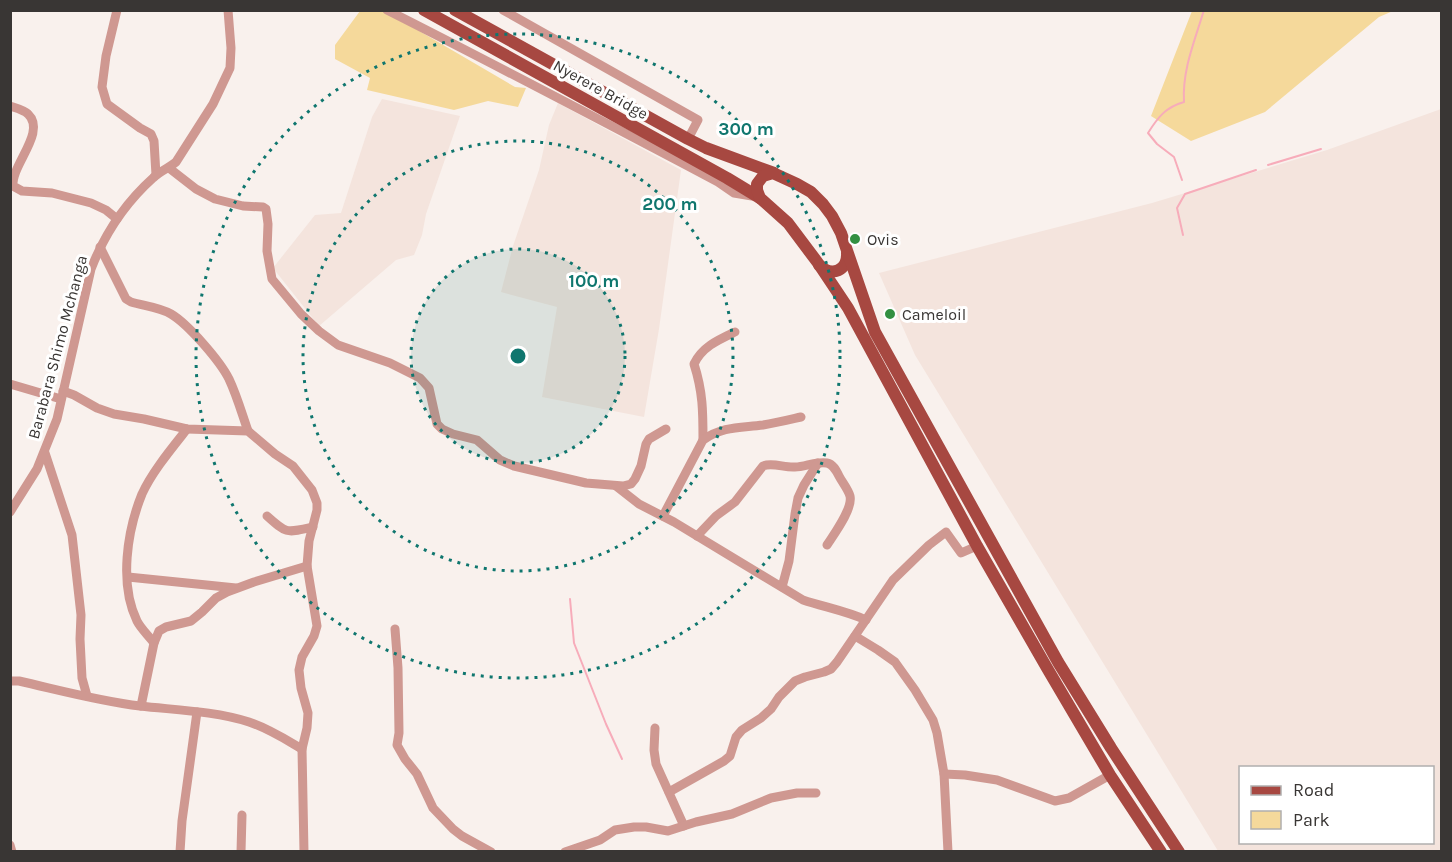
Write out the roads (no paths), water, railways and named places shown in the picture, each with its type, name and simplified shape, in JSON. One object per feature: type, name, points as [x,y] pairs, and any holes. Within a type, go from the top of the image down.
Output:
[{"type":"main road","name":"Nyerere Bridge","points":[[424,10],[727,178],[760,198],[788,223],[848,308],[977,546],[1110,775],[1161,852]]},
{"type":"main road","name":"Nyerere Bridge","points":[[455,10],[687,139],[778,175],[804,188],[823,204],[836,224],[846,248],[875,332],[1058,662],[1179,852]]},
{"type":"main road","points":[[760,198],[757,190],[760,180],[768,174],[778,175]]},
{"type":"main road","points":[[818,263],[824,269],[832,272],[841,268],[846,261],[846,248]]},
{"type":"street","points":[[117,10],[106,56],[102,87],[107,104],[151,134],[154,141],[156,175]]},
{"type":"street","name":"Barabara Shimo Mchanga","points":[[10,512],[37,470],[57,419],[91,269],[100,247],[129,201],[181,155],[213,104],[230,68],[228,10]]},
{"type":"street","points":[[387,10],[556,96],[718,182],[734,193],[760,198]]},
{"type":"street","points":[[503,10],[698,120],[687,139]]},
{"type":"street","points":[[10,106],[29,115],[34,124],[32,140],[16,169],[11,186],[22,191],[52,193],[91,203],[106,210],[117,219]]},
{"type":"street","points":[[169,168],[196,189],[215,199],[266,209],[267,251],[272,279],[302,314],[338,345],[390,363],[420,378],[429,388],[437,424],[453,434],[477,440],[500,460],[513,466],[586,483],[623,486],[631,484],[641,466],[646,444],[666,429]]},
{"type":"street","points":[[100,247],[126,299],[169,313],[193,332],[228,377],[248,431],[293,466],[312,490],[317,502],[309,541],[307,566],[317,626],[302,657],[299,670],[308,713],[302,749],[304,852]]},
{"type":"street","points":[[663,516],[703,440],[704,407],[694,364],[712,344],[735,333]]},
{"type":"street","points":[[10,384],[62,395],[74,395],[97,408],[114,414],[187,429],[248,431]]},
{"type":"street","points":[[703,440],[732,428],[801,417]]},
{"type":"street","points":[[154,643],[138,621],[128,593],[127,554],[133,522],[143,493],[166,455],[187,429]]},
{"type":"street","points":[[45,453],[72,535],[81,615],[82,678],[87,696]]},
{"type":"street","points":[[697,536],[716,516],[735,501],[763,466],[768,464],[796,467],[824,462],[831,464],[849,495],[850,501],[847,512],[827,545]]},
{"type":"street","points":[[782,587],[789,561],[798,498],[818,463]]},
{"type":"street","points":[[616,486],[639,504],[803,600],[866,620]]},
{"type":"street","points":[[267,516],[287,531],[313,527]]},
{"type":"street","points":[[669,792],[730,756],[736,737],[742,730],[771,710],[779,697],[795,681],[831,669],[893,580],[930,544],[946,532],[961,553],[977,546]]},
{"type":"street","points":[[141,706],[154,643],[162,629],[191,621],[216,597],[307,566]]},
{"type":"street","points":[[128,577],[237,588]]},
{"type":"street","points":[[395,628],[398,668],[399,733],[397,745],[417,774],[433,808],[462,836],[491,852]]},
{"type":"street","points":[[855,636],[895,662],[933,720],[944,774],[948,852]]},
{"type":"street","points":[[10,681],[141,706],[170,708],[248,721],[302,749]]},
{"type":"street","points":[[180,852],[197,712]]},
{"type":"street","points":[[655,728],[656,764],[684,826]]},
{"type":"street","points":[[944,774],[997,780],[1055,801],[1069,798],[1110,775]]},
{"type":"street","points":[[565,852],[600,840],[615,830],[646,827],[668,831],[732,814],[771,798],[797,793],[816,793]]},
{"type":"street","points":[[241,852],[242,815]]},
{"type":"street","points":[[10,845],[12,852]]},
{"type":"waterway","points":[[1182,180],[1174,157],[1157,144],[1148,133],[1163,113],[1184,102],[1187,67],[1204,10]]},
{"type":"waterway","points":[[1268,165],[1321,149]]},
{"type":"waterway","points":[[1183,235],[1177,208],[1185,194],[1256,170]]},
{"type":"waterway","points":[[570,599],[574,643],[622,759]]},
{"type":"place","name":"Ovis","points":[[855,239]]},
{"type":"place","name":"Cameloil","points":[[890,314]]}]
